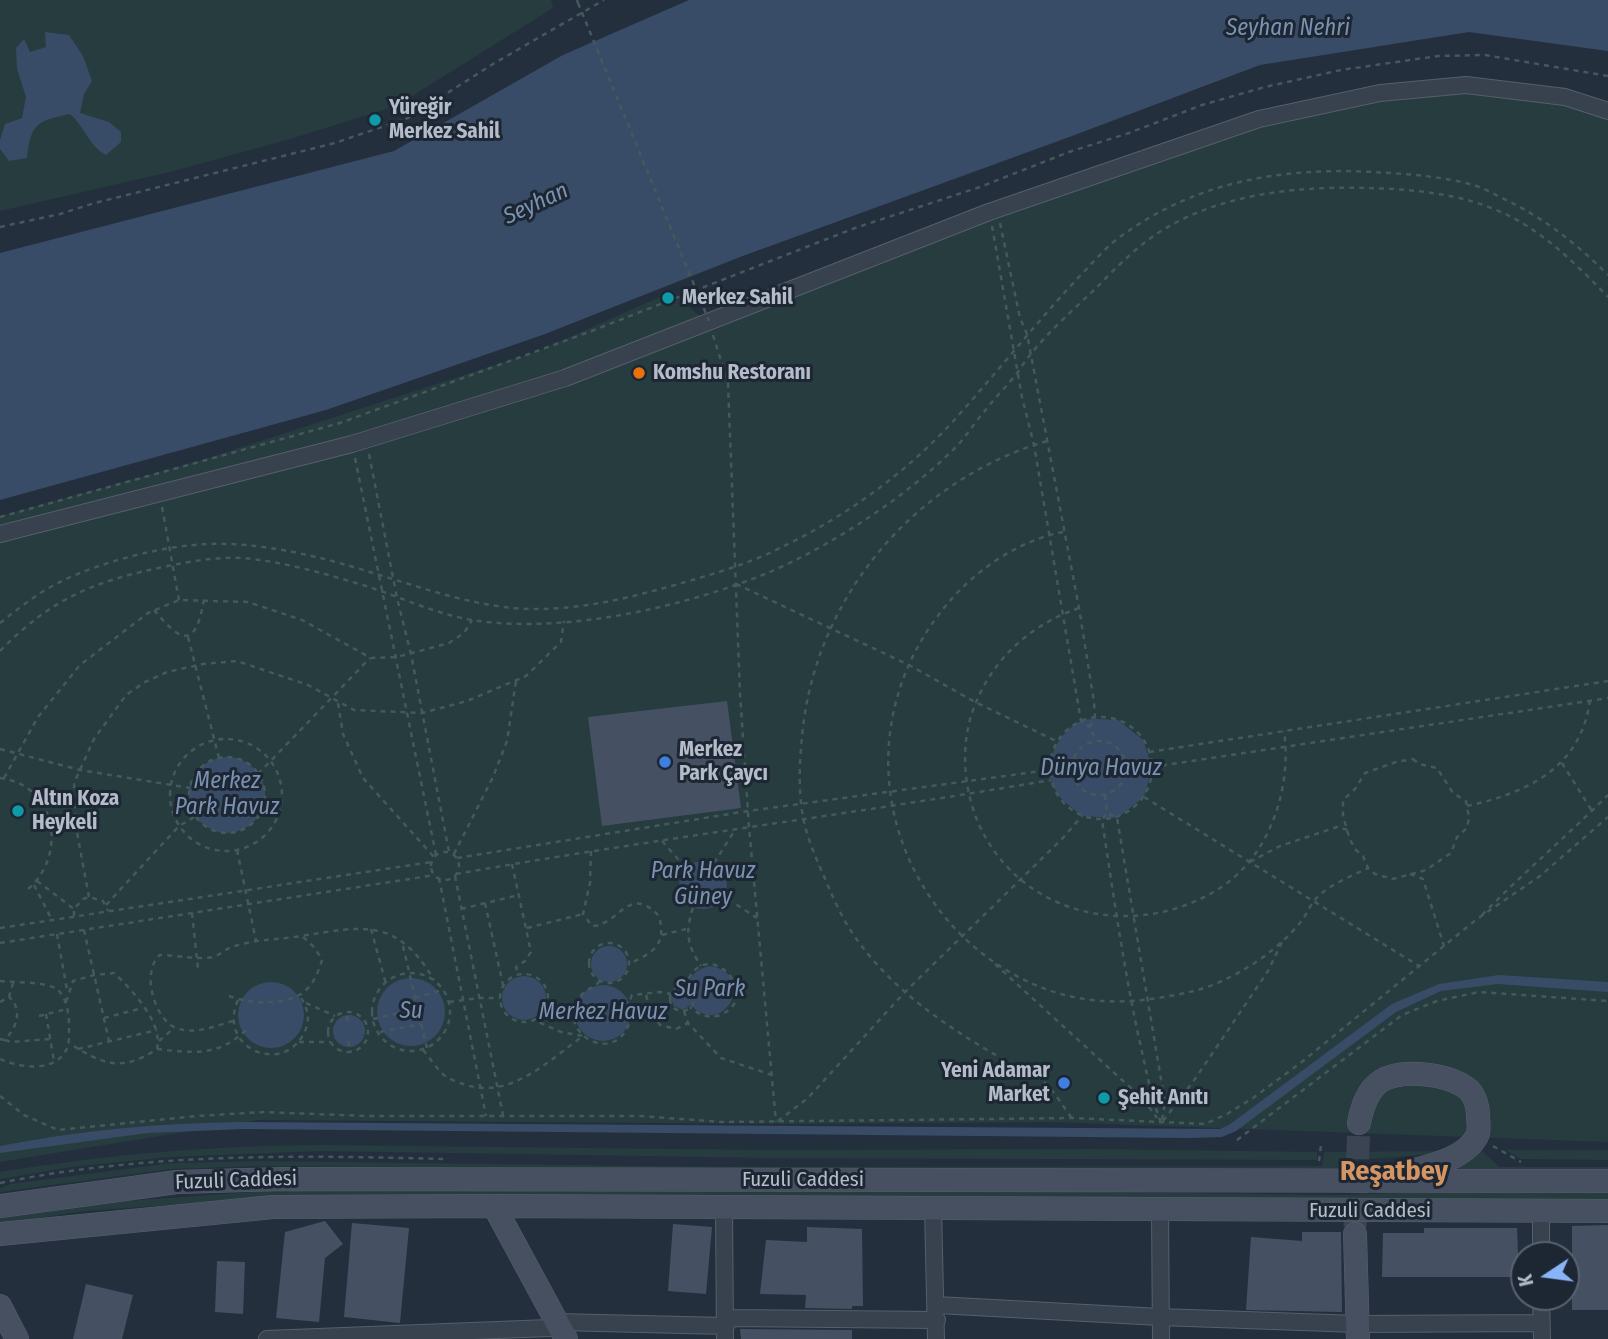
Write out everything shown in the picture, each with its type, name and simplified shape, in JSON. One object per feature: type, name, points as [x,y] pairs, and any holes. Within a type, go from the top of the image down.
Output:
[{"type":"main road","points":[[1359,1123],[1363,1103],[1380,1082],[1414,1074],[1440,1077],[1454,1082],[1470,1091],[1478,1108],[1478,1134],[1453,1157],[1427,1167],[1375,1179]]},
{"type":"main road","name":"Fuzuli Caddesi","points":[[0,1206],[177,1182],[283,1179],[1608,1181]]},
{"type":"main road","points":[[494,1206],[561,1331]]},
{"type":"main road","name":"Fuzuli Caddesi","points":[[0,1234],[273,1207],[1608,1212]]},
{"type":"main road","points":[[1358,1325],[1364,1290],[1362,1235],[1375,1211]]},
{"type":"main road","points":[[1355,1234],[1358,1325]]},
{"type":"main road","points":[[0,1306],[17,1339]]},
{"type":"street","points":[[0,534],[359,442],[565,378],[994,211],[1259,119],[1380,93],[1466,85],[1565,97],[1608,111]]},
{"type":"street","points":[[724,1207],[726,1328]]},
{"type":"street","points":[[933,1208],[936,1339]]},
{"type":"street","points":[[1160,1211],[1161,1339]]},
{"type":"street","points":[[1541,1212],[1541,1241]]},
{"type":"street","points":[[267,1339],[549,1328],[561,1331],[726,1328],[937,1313],[1160,1317],[1542,1331],[1541,1311]]},
{"type":"path","points":[[0,227],[335,143],[401,121],[422,111],[540,35],[604,0]]},
{"type":"path","points":[[577,2],[709,321],[727,383],[749,827],[776,1122]]},
{"type":"path","points":[[0,622],[59,582],[108,563],[169,549],[210,544],[310,556],[446,594],[510,608],[568,609],[640,595],[736,568],[784,547],[845,513],[915,461],[1112,242],[1156,213],[1220,185],[1278,174],[1352,171],[1406,174],[1474,185],[1532,212],[1581,248],[1608,275]]},
{"type":"path","points":[[0,651],[25,626],[52,607],[89,587],[130,574],[193,561],[241,558],[327,575],[472,620],[524,624],[635,614],[766,573],[871,517],[956,447],[1018,373],[1030,354],[1120,264],[1153,236],[1190,214],[1221,202],[1294,191],[1351,187],[1399,189],[1458,198],[1503,212],[1575,263],[1608,297]]},
{"type":"path","points":[[994,211],[1020,318],[1027,334],[1079,608],[1096,717],[1090,726]]},
{"type":"path","points":[[994,211],[1014,350],[1034,445],[1081,721]]},
{"type":"path","points":[[0,517],[340,423],[589,332],[697,289]]},
{"type":"path","points":[[1047,441],[998,459],[964,477],[903,524],[877,552],[855,583],[831,628],[810,684],[800,754],[804,821],[818,863],[855,937],[904,993],[942,1022],[1044,1082],[1072,1118]]},
{"type":"path","points":[[359,442],[380,575],[435,856]]},
{"type":"path","points":[[359,442],[411,654],[449,852]]},
{"type":"path","points":[[160,495],[179,600]]},
{"type":"path","points":[[1063,532],[1048,534],[1003,556],[971,580],[943,608],[920,641],[892,716],[888,755],[890,791],[898,833],[913,870],[934,904],[963,937],[1144,1100],[1161,1123]]},
{"type":"path","points":[[736,584],[909,665],[975,702],[1058,742]]},
{"type":"path","points":[[153,610],[164,623],[181,636],[188,637],[197,628],[204,599]]},
{"type":"path","points":[[27,890],[35,883],[50,859],[52,833],[45,808],[28,789],[2,778],[38,718],[80,665],[153,610],[179,600],[248,603],[302,620],[338,642],[371,657],[397,657],[449,643],[464,633],[472,620]]},
{"type":"path","points":[[1079,608],[1039,625],[1010,650],[987,680],[975,702],[966,744],[969,794],[991,847],[1020,879],[1049,899],[1082,912],[1116,917],[1164,912],[1196,901],[1224,885],[1249,863],[1280,846],[1337,827],[1344,819]]},
{"type":"path","points":[[89,897],[76,827],[74,783],[93,739],[126,695],[167,672],[220,661],[237,662],[308,685],[354,710],[422,713],[467,701],[526,676],[561,642],[564,621]]},
{"type":"path","points":[[188,637],[219,758]]},
{"type":"path","points":[[258,774],[371,657]]},
{"type":"path","points":[[453,854],[493,777],[507,741],[516,681]]},
{"type":"path","points":[[1149,752],[1608,681]]},
{"type":"path","points":[[1152,767],[1608,698]]},
{"type":"path","points":[[1467,807],[1516,793],[1562,763],[1573,749],[1588,717],[1590,700]]},
{"type":"path","points":[[338,702],[343,734],[363,778],[435,856]]},
{"type":"path","points":[[1096,717],[1118,720],[1132,728],[1143,740],[1152,767],[1144,797],[1124,815],[1102,820],[1082,816],[1068,808],[1054,789],[1049,770],[1052,751],[1061,736],[1081,721],[1096,717]]},
{"type":"path","points":[[1081,721],[1090,726],[1096,741]]},
{"type":"path","points":[[1249,863],[1280,802],[1287,748],[1284,731]]},
{"type":"path","points":[[215,740],[235,740],[254,747],[270,760],[279,778],[282,798],[278,818],[267,834],[250,846],[237,850],[211,850],[193,841],[179,826],[171,806],[171,784],[179,764],[195,748],[215,740]]},
{"type":"path","points":[[1096,741],[1106,741],[1116,746],[1126,766],[1122,783],[1115,791],[1105,795],[1094,795],[1082,790],[1072,774],[1072,763],[1079,749],[1096,741]]},
{"type":"path","points":[[0,749],[80,770],[190,788]]},
{"type":"path","points":[[219,758],[241,760],[258,774],[264,788],[264,803],[258,816],[248,827],[234,832],[220,832],[206,827],[196,816],[190,803],[190,788],[200,769],[219,758]]},
{"type":"path","points":[[1413,759],[1419,764],[1437,768],[1453,793],[1466,801],[1467,807],[1467,828],[1457,837],[1451,853],[1426,870],[1393,879],[1374,874],[1368,868],[1363,856],[1350,840],[1344,819],[1343,800],[1355,789],[1365,773],[1413,759]]},
{"type":"path","points":[[1562,763],[1592,811]]},
{"type":"path","points":[[457,858],[748,811],[1049,770]]},
{"type":"path","points":[[503,1115],[461,909],[456,875],[459,864],[457,858],[449,852],[435,856],[431,867],[435,875],[447,880],[456,875],[590,851],[893,808],[1051,780]]},
{"type":"path","points":[[1105,795],[1107,813],[1102,820],[1116,917],[1153,1102],[1161,1123]]},
{"type":"path","points":[[1477,919],[1608,795]]},
{"type":"path","points":[[1144,797],[1419,966]]},
{"type":"path","points":[[1107,813],[1116,818]]},
{"type":"path","points":[[106,905],[179,826],[196,816]]},
{"type":"path","points":[[776,1122],[808,1098],[904,993],[1062,839],[1082,816]]},
{"type":"path","points":[[0,1096],[24,1115],[58,1130],[263,1112],[366,1116],[640,1116],[722,1122],[1072,1118],[1205,1124],[1227,1114],[1303,1062],[1477,919],[1540,876],[1608,817]]},
{"type":"path","points":[[1116,818],[1165,1103],[1161,1123]]},
{"type":"path","points":[[1337,827],[1348,830]]},
{"type":"path","points":[[714,863],[736,829]]},
{"type":"path","points":[[661,841],[685,867]]},
{"type":"path","points":[[237,850],[256,941]]},
{"type":"path","points":[[583,914],[590,884],[590,851]]},
{"type":"path","points":[[0,928],[431,862]]},
{"type":"path","points":[[512,864],[531,952],[525,961],[516,967],[518,974]]},
{"type":"path","points":[[991,960],[1020,978],[1085,1000],[1148,1000],[1197,990],[1241,973],[1284,939],[1302,920],[1314,901],[1341,881],[1368,868]]},
{"type":"path","points":[[1426,870],[1423,879],[1444,946]]},
{"type":"path","points":[[1410,873],[1423,879]]},
{"type":"path","points":[[0,943],[435,875]]},
{"type":"path","points":[[439,878],[486,1116]]},
{"type":"path","points":[[35,883],[74,909],[75,916]]},
{"type":"path","points":[[35,883],[52,919]]},
{"type":"path","points":[[461,909],[519,895]]},
{"type":"path","points":[[74,909],[83,899],[89,897],[99,898],[108,911]]},
{"type":"path","points":[[728,899],[757,918]]},
{"type":"path","points":[[485,903],[503,985],[500,998],[504,1013],[520,1022],[534,1020],[545,1011],[548,992],[536,977],[518,974],[503,985]]},
{"type":"path","points":[[583,914],[592,926],[596,927],[630,905],[644,905],[659,916],[662,935],[658,946],[629,964],[622,978],[613,982],[600,981],[584,992],[576,1003],[573,1017],[583,1036]]},
{"type":"path","points":[[693,908],[687,929],[692,951],[702,966]]},
{"type":"path","points":[[192,913],[198,969]]},
{"type":"path","points":[[527,928],[583,914]]},
{"type":"path","points":[[233,1021],[199,1030],[174,1028],[153,997],[151,971],[154,960],[160,956],[216,956],[231,947],[256,941],[346,929],[380,930],[402,943],[426,966],[449,1002],[449,1024],[444,1034],[425,1049],[410,1051],[398,1049],[378,1033],[373,1019],[375,998],[386,984],[398,976],[409,973],[434,980]]},
{"type":"path","points":[[371,929],[386,984]]},
{"type":"path","points":[[662,935],[687,929]]},
{"type":"path","points":[[84,930],[109,1041]]},
{"type":"path","points":[[57,934],[68,992]]},
{"type":"path","points":[[229,996],[238,1000],[276,1000],[299,995],[307,989],[322,960],[302,936]]},
{"type":"path","points":[[1161,1123],[1195,1079],[1268,971],[1284,939]]},
{"type":"path","points":[[402,943],[425,1049],[445,1076],[480,1090],[497,1088],[521,1080],[583,1036]]},
{"type":"path","points":[[600,981],[590,970],[589,962],[591,954],[603,944],[618,945],[628,957],[629,964]]},
{"type":"path","points":[[685,988],[688,978],[702,966],[713,964],[731,974],[736,983],[734,1003],[718,1016],[698,1014],[690,1007]]},
{"type":"path","points":[[65,1002],[74,981],[114,973],[128,986],[157,1030],[157,1049]]},
{"type":"path","points":[[0,981],[45,984],[57,989],[67,1009],[68,1043],[65,1054],[44,1065],[15,1065],[0,1059]]},
{"type":"path","points":[[0,1002],[9,997],[13,982]]},
{"type":"path","points":[[684,1011],[690,1007],[693,996],[685,988],[677,988],[671,994],[672,1006],[684,1011],[688,1023],[721,1058],[772,1075]]},
{"type":"path","points":[[415,998],[443,990]]},
{"type":"path","points":[[1237,1140],[1402,1015],[1437,1002],[1479,992],[1608,1001]]},
{"type":"path","points":[[534,1020],[561,1032],[583,1036],[602,1044],[622,1036],[630,1024],[629,998],[636,993],[671,994]]},
{"type":"path","points":[[645,994],[651,1012],[660,1025],[676,1029],[688,1023]]},
{"type":"path","points":[[299,995],[305,1002],[335,1016]]},
{"type":"path","points":[[2,1039],[10,1034],[17,1019],[15,1002],[9,997]]},
{"type":"path","points":[[449,1002],[500,998]]},
{"type":"path","points":[[238,1000],[233,1012],[238,1037],[253,1050],[272,1055],[290,1049],[298,1042],[307,1025],[305,1002]]},
{"type":"path","points":[[104,1017],[143,1008]]},
{"type":"path","points":[[39,1016],[67,1009]]},
{"type":"path","points":[[373,1019],[418,1009]]},
{"type":"path","points":[[298,1042],[330,1042],[343,1052],[351,1052],[364,1045],[369,1029],[361,1016],[348,1011],[335,1016],[328,1026],[330,1042]]},
{"type":"path","points":[[347,1021],[348,1011]]},
{"type":"path","points":[[46,1014],[54,1061]]},
{"type":"path","points":[[378,1033],[421,1024]]},
{"type":"path","points":[[159,1041],[174,1028]]},
{"type":"path","points":[[78,1049],[157,1030]]},
{"type":"path","points":[[68,1043],[97,1060],[116,1065],[131,1063],[157,1049],[209,1052],[230,1044],[246,1030]]},
{"type":"path","points":[[2,1039],[11,1042],[50,1039]]},
{"type":"path","points":[[348,1041],[351,1052]]},
{"type":"path","points":[[1487,1143],[1524,1163]]},
{"type":"green space","points":[[0,0],[551,0],[553,8],[396,106],[174,171],[0,211]]},
{"type":"green space","points":[[1468,93],[1562,104],[1608,119],[1608,1142],[1051,1122],[789,1124],[258,1120],[0,1162],[0,516],[202,460],[538,351],[671,292],[712,326],[859,266],[1262,124],[1382,99]]},
{"type":"green space","points":[[321,1145],[1317,1152],[1317,1160],[769,1158],[321,1151],[169,1157],[72,1167],[0,1179],[0,1172],[121,1156],[200,1149]]},
{"type":"green space","points":[[1479,1148],[1499,1167],[1608,1167],[1608,1171],[1416,1171]]},
{"type":"green space","points":[[1505,1150],[1608,1150],[1608,1160],[1521,1159]]},
{"type":"green space","points":[[1445,1151],[1358,1160],[1342,1168],[1315,1174],[261,1166],[171,1169],[0,1192],[0,1188],[11,1184],[171,1163],[261,1161],[729,1167],[1322,1166],[1324,1152]]},
{"type":"green space","points":[[296,1189],[1342,1195],[1429,1192],[1608,1193],[1608,1201],[296,1196],[84,1211],[0,1224],[0,1217],[83,1204]]},
{"type":"water","points":[[689,0],[1608,0],[1608,51],[1469,32],[1260,65],[740,257],[545,334],[326,410],[0,500],[0,253],[394,151],[563,55]]},
{"type":"water","points":[[45,32],[69,35],[83,56],[92,81],[84,94],[80,113],[109,122],[121,132],[121,142],[106,155],[95,146],[70,114],[50,119],[38,126],[31,137],[27,158],[9,161],[0,149],[5,124],[22,118],[26,97],[17,69],[16,48],[24,39],[30,52],[46,47]]},
{"type":"water","name":"Dünya Havuz","points":[[1093,719],[1118,720],[1143,740],[1152,767],[1144,797],[1117,818],[1082,816],[1062,799],[1052,784],[1050,774],[1053,753],[1063,735],[1079,722]]},
{"type":"water","name":"Merkez Park Havuz","points":[[227,757],[241,760],[254,768],[262,781],[265,795],[262,809],[254,822],[241,830],[227,833],[213,830],[200,822],[192,809],[189,795],[192,781],[200,768],[213,760]]},
{"type":"water","name":"Park Havuz Güney","points":[[703,861],[712,862],[720,868],[726,876],[726,894],[720,902],[712,908],[703,909],[694,908],[686,902],[680,894],[679,885],[680,876],[686,868],[694,862]]},
{"type":"water","points":[[609,946],[622,951],[627,964],[622,977],[609,982],[596,977],[591,964],[596,951]]},
{"type":"water","name":"Su Park","points":[[710,966],[725,971],[732,980],[734,991],[731,1002],[724,1010],[714,1015],[703,1014],[691,1005],[683,1010],[674,1006],[671,999],[675,992],[686,990],[694,974]]},
{"type":"water","points":[[1499,975],[1608,982],[1608,992],[1498,984],[1441,991],[1396,1012],[1236,1131],[1222,1137],[242,1129],[148,1133],[0,1153],[0,1146],[90,1132],[241,1122],[1220,1129],[1392,1004],[1439,984]]},
{"type":"water","points":[[524,976],[539,983],[546,998],[539,1013],[524,1020],[509,1013],[502,998],[509,983]]},
{"type":"water","name":"Su","points":[[411,978],[424,981],[435,988],[442,999],[445,1012],[442,1025],[435,1036],[424,1043],[411,1046],[398,1043],[387,1036],[380,1025],[377,1012],[380,999],[387,988],[398,981]]},
{"type":"water","points":[[271,982],[294,992],[304,1015],[294,1038],[271,1048],[248,1038],[238,1015],[248,992]]},
{"type":"water","name":"Merkez Havuz","points":[[603,985],[618,990],[626,998],[631,1013],[626,1028],[618,1036],[603,1041],[588,1036],[580,1028],[575,1013],[580,998],[588,990]]},
{"type":"water","points":[[349,1015],[360,1020],[365,1031],[360,1042],[349,1047],[338,1042],[333,1031],[338,1020]]},
{"type":"building","name":"Merkez Park Çaycı","points":[[727,701],[741,808],[602,826],[588,717]]},
{"type":"building","points":[[325,1221],[343,1244],[325,1258],[319,1322],[276,1318],[285,1232]]},
{"type":"building","points":[[352,1223],[409,1228],[400,1323],[344,1317]]},
{"type":"building","points":[[673,1224],[712,1227],[706,1294],[668,1291]]},
{"type":"building","points":[[1608,1225],[1608,1310],[1580,1310],[1580,1241],[1572,1241],[1572,1226]]},
{"type":"building","points":[[807,1227],[862,1229],[863,1306],[852,1306],[852,1309],[805,1308],[806,1295],[760,1294],[766,1240],[807,1242]]},
{"type":"building","points":[[1424,1228],[1517,1228],[1518,1241],[1510,1241],[1510,1277],[1382,1277],[1383,1233],[1424,1233]]},
{"type":"building","points":[[1302,1232],[1341,1232],[1342,1312],[1246,1310],[1251,1237],[1302,1241]]},
{"type":"building","points":[[217,1261],[245,1262],[243,1314],[215,1312]]},
{"type":"building","points":[[86,1284],[133,1295],[122,1339],[73,1339]]},
{"type":"building","points":[[740,1329],[852,1330],[852,1339],[741,1339]]},
{"type":"tunnel","points":[[1355,1227],[1359,1123]]},
{"type":"place","name":"Yüreğir Merkez Sahil","points":[[375,120]]},
{"type":"place","name":"Merkez Sahil","points":[[668,298]]},
{"type":"place","name":"Komshu Restoranı","points":[[639,373]]},
{"type":"place","name":"Merkez Park Çaycı","points":[[665,762]]},
{"type":"place","name":"Altın Koza Heykeli","points":[[18,811]]},
{"type":"place","name":"Yeni Adamar Market","points":[[1064,1083]]},
{"type":"place","name":"Şehit Anıtı","points":[[1104,1098]]},
{"type":"district","name":"Reşatbey","points":[[1394,1172]]},
{"type":"water label","name":"Seyhan Nehri","points":[[1288,29]]},
{"type":"water label","name":"Seyhan","points":[[536,204]]}]
